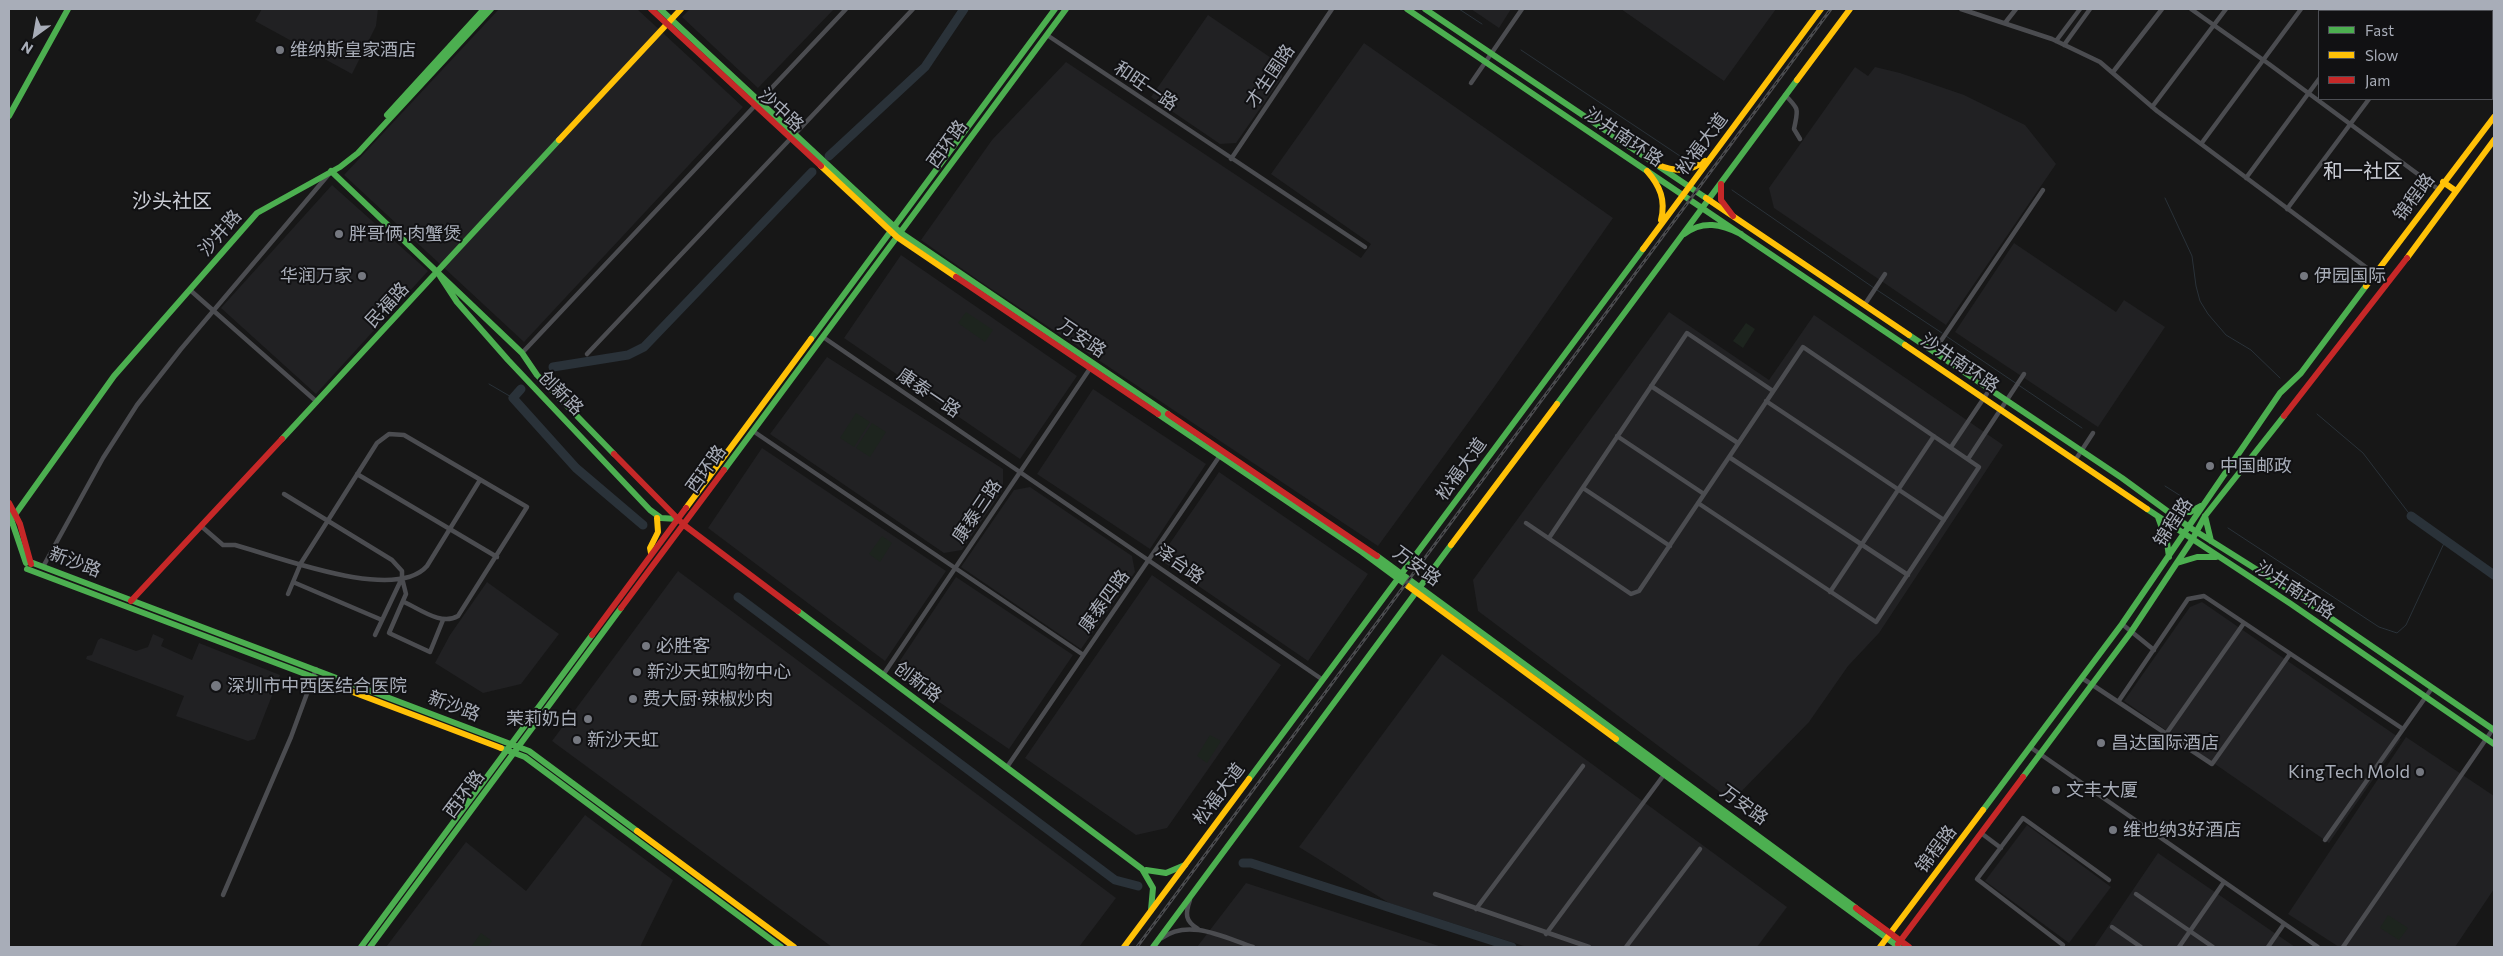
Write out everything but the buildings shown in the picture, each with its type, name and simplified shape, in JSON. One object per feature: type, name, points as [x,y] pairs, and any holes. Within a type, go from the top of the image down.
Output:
[{"type":"main road","points":[[9,116],[68,9]]},
{"type":"main road","name":"沙井路","points":[[10,513],[110,374],[255,210],[338,164],[355,150],[484,9]]},
{"type":"main road","name":"沙井路","points":[[10,513],[114,376],[257,213],[331,171],[358,153],[491,9]]},
{"type":"main road","name":"沙中路","points":[[652,9],[670,22],[892,229]]},
{"type":"main road","name":"沙中路","points":[[660,9],[670,22]]},
{"type":"main road","name":"民福路","points":[[127,606],[681,9]]},
{"type":"main road","name":"西环路","points":[[361,947],[1055,9]]},
{"type":"main road","name":"西环路","points":[[370,947],[1066,9]]},
{"type":"main road","name":"沙井南环路","points":[[1407,9],[2076,459],[2184,535],[2426,696],[2494,744]]},
{"type":"main road","name":"沙井南环路","points":[[1425,9],[2007,400],[2196,532],[2297,596],[2494,729]]},
{"type":"main road","name":"松福大道","points":[[1124,947],[1821,9]]},
{"type":"main road","points":[[1153,947],[1850,9]]},
{"type":"main road","name":"锦程路","points":[[1880,947],[2122,624],[2280,393],[2301,373],[2443,182],[2494,117]]},
{"type":"main road","name":"锦程路","points":[[1898,945],[2130,632],[2192,540],[2205,516],[2374,303],[2494,140]]},
{"type":"main road","points":[[1658,165],[1676,172],[1686,172],[1700,165],[1712,154]]},
{"type":"main road","name":"创新路","points":[[331,171],[522,352],[537,374],[677,519],[1142,869],[1151,878],[1155,889],[1151,911]]},
{"type":"main road","points":[[1647,171],[1657,181],[1665,200],[1659,226]]},
{"type":"main road","points":[[1726,175],[1721,185],[1720,196],[1725,208],[1733,216]]},
{"type":"main road","points":[[2443,182],[2456,191]]},
{"type":"main road","points":[[1676,241],[1694,227],[1704,224],[1722,225],[1741,234]]},
{"type":"main road","name":"万安路","points":[[892,229],[1401,576],[1890,936],[1898,945],[1909,947]]},
{"type":"main road","name":"创新路","points":[[438,272],[457,302],[488,337],[650,510],[661,518],[677,519]]},
{"type":"main road","points":[[2168,512],[2190,512],[2202,505]]},
{"type":"main road","name":"新沙路","points":[[10,513],[28,561],[27,569],[511,744],[538,756],[794,947]]},
{"type":"main road","points":[[2158,516],[2166,537],[2169,557]]},
{"type":"main road","points":[[2205,516],[2211,541]]},
{"type":"main road","points":[[652,553],[650,548],[658,532],[657,518]]},
{"type":"main road","points":[[2176,564],[2197,557],[2218,557]]},
{"type":"main road","name":"新沙路","points":[[28,561],[132,600],[534,762],[781,947]]},
{"type":"main road","name":"创新路","points":[[1142,869],[1154,874],[1168,874],[1186,864]]},
{"type":"street","points":[[522,352],[846,9]]},
{"type":"street","points":[[587,354],[913,9]]},
{"type":"street","name":"才生围路","points":[[1231,159],[1332,9]]},
{"type":"street","points":[[1471,83],[1522,9]]},
{"type":"street","points":[[1961,9],[2056,41],[2100,62],[2152,107],[2376,274]]},
{"type":"street","points":[[2005,23],[2016,9]]},
{"type":"street","points":[[2056,41],[2080,9]]},
{"type":"street","points":[[2064,45],[2090,9]]},
{"type":"street","points":[[2113,72],[2162,9]]},
{"type":"street","points":[[2191,9],[2318,100]]},
{"type":"street","points":[[2152,107],[2226,9]]},
{"type":"street","points":[[2201,144],[2301,9]]},
{"type":"street","name":"和旺一路","points":[[1046,35],[1366,247]]},
{"type":"street","points":[[2246,178],[2318,80]]},
{"type":"street","points":[[1785,95],[1798,112],[1794,129],[1800,139]]},
{"type":"street","points":[[2318,100],[2438,190]]},
{"type":"street","points":[[2287,209],[2368,100]]},
{"type":"street","points":[[44,566],[103,458],[136,405],[331,171]]},
{"type":"street","points":[[1934,351],[2043,190]]},
{"type":"street","points":[[1865,304],[1885,274]]},
{"type":"street","points":[[190,290],[317,402]]},
{"type":"street","points":[[1549,538],[1686,333],[1773,391]]},
{"type":"street","name":"康泰一路","points":[[823,337],[1020,472]]},
{"type":"street","points":[[1526,523],[1631,594],[1639,591],[1670,546],[1698,502],[1802,346],[1979,467],[1876,622],[1698,502]]},
{"type":"street","name":"康泰三路","points":[[883,675],[1091,366]]},
{"type":"street","points":[[1968,459],[2024,374]]},
{"type":"street","points":[[1651,386],[1738,443]]},
{"type":"street","points":[[1951,447],[1990,389]]},
{"type":"street","points":[[1766,401],[1944,520]]},
{"type":"street","points":[[753,431],[1082,654]]},
{"type":"street","points":[[288,594],[301,564],[357,474],[381,439],[395,433],[404,436],[527,507],[458,616],[452,620],[444,620],[404,602]]},
{"type":"street","points":[[2076,459],[2093,434]]},
{"type":"street","points":[[1617,436],[1704,494]]},
{"type":"street","points":[[1830,592],[1934,436]]},
{"type":"street","name":"康泰四路","points":[[1006,767],[1221,454]]},
{"type":"street","points":[[1729,457],[1908,575]]},
{"type":"street","name":"泽台路","points":[[1020,472],[1323,680]]},
{"type":"street","points":[[357,474],[496,557]]},
{"type":"street","points":[[201,526],[223,545],[235,545],[345,577],[372,579],[402,578],[423,571],[480,480]]},
{"type":"street","points":[[1583,488],[1670,546]]},
{"type":"street","points":[[284,494],[397,564],[402,571],[402,578],[406,588],[404,602],[389,633],[430,652],[444,620]]},
{"type":"street","points":[[375,636],[402,578]]},
{"type":"street","points":[[293,582],[382,620]]},
{"type":"street","points":[[2118,702],[2188,599],[2204,596],[2403,729]]},
{"type":"street","points":[[2166,734],[2244,623]]},
{"type":"street","points":[[2122,624],[2154,650]]},
{"type":"street","points":[[2082,678],[2212,764],[2290,654]]},
{"type":"street","points":[[222,895],[291,737],[315,673]]},
{"type":"street","points":[[2325,840],[2432,688]]},
{"type":"street","points":[[2343,947],[2494,729]]},
{"type":"street","points":[[2030,747],[2318,947]]},
{"type":"street","points":[[1476,909],[1582,766]]},
{"type":"street","points":[[1546,934],[1667,771]]},
{"type":"street","points":[[2063,944],[1977,879],[2023,818],[2109,880]]},
{"type":"street","points":[[1981,833],[2000,848]]},
{"type":"street","points":[[1626,947],[1700,849]]},
{"type":"street","points":[[2179,947],[2224,882]]},
{"type":"street","points":[[1192,894],[1186,917],[1192,925],[1202,931]]},
{"type":"street","points":[[1436,894],[1546,934],[1589,947]]},
{"type":"street","points":[[2136,894],[2213,947]]},
{"type":"street","points":[[2268,947],[2284,924]]},
{"type":"street","points":[[2112,927],[2141,947]]},
{"type":"street","points":[[1157,941],[1181,929],[1202,931],[1254,947]]},
{"type":"shaded area","points":[[262,9],[378,9],[376,26],[352,74],[255,21]]},
{"type":"shaded area","points":[[499,9],[637,9],[743,107],[524,342],[344,175]]},
{"type":"shaded area","points":[[690,9],[834,9],[758,88],[682,17]]},
{"type":"shaded area","points":[[1471,9],[1511,9],[1499,28]]},
{"type":"shaded area","points":[[1621,9],[1776,9],[1724,81]]},
{"type":"shaded area","points":[[1208,15],[1280,64],[1282,77],[1236,143],[1220,144],[1151,97]]},
{"type":"shaded area","points":[[1364,43],[1613,218],[1492,390],[1378,546],[978,280],[921,240],[992,140],[1066,62],[1361,258],[1371,244],[1271,174]]},
{"type":"shaded area","points":[[1855,67],[1868,76],[1875,67],[1900,73],[1964,95],[2025,125],[2056,164],[1946,325],[1774,208],[1769,188]]},
{"type":"shaded area","points":[[332,185],[428,271],[316,394],[221,308]]},
{"type":"shaded area","points":[[2014,243],[2116,312],[2124,300],[2165,327],[2098,427],[1955,332]]},
{"type":"shaded area","points":[[901,255],[1077,376],[1020,459],[844,338]]},
{"type":"shaded area","points":[[966,312],[993,330],[985,342],[958,323]]},
{"type":"shaded area","points":[[1669,312],[1769,380],[1814,315],[2003,445],[1879,633],[1848,666],[1809,722],[1732,801],[1478,611],[1473,580]]},
{"type":"shaded area","points":[[1746,323],[1755,329],[1743,348],[1733,341]]},
{"type":"shaded area","points":[[827,357],[1003,469],[1003,489],[962,550],[944,553],[770,434]]},
{"type":"shaded area","points":[[1093,389],[1206,464],[1150,549],[1037,474]]},
{"type":"shaded area","points":[[856,413],[870,422],[854,447],[840,438]]},
{"type":"shaded area","points":[[872,423],[886,432],[870,457],[856,448]]},
{"type":"shaded area","points":[[762,448],[946,571],[885,661],[708,528]]},
{"type":"shaded area","points":[[1219,472],[1368,574],[1308,661],[1159,559]]},
{"type":"shaded area","points":[[1030,487],[1132,556],[1135,572],[1081,649],[961,567],[1014,490]]},
{"type":"shaded area","points":[[882,536],[892,543],[880,562],[869,554]]},
{"type":"shaded area","points":[[678,571],[1116,898],[1079,947],[832,947],[552,741]]},
{"type":"shaded area","points":[[1152,575],[1281,665],[1167,828],[1136,835],[1025,758]]},
{"type":"shaded area","points":[[956,577],[1073,655],[1009,749],[893,671]]},
{"type":"shaded area","points":[[487,582],[559,634],[521,684],[483,693],[435,663],[450,635]]},
{"type":"shaded area","points":[[2202,602],[2401,739],[2329,843],[2124,701],[2190,607]]},
{"type":"shaded area","name":"深圳市中西医结合医院","points":[[153,634],[164,639],[161,646],[192,660],[199,643],[280,675],[255,739],[248,741],[176,716],[184,696],[86,659],[87,656],[92,655],[98,640],[101,638],[136,651],[148,647]]},
{"type":"shaded area","points":[[1442,654],[1787,907],[1757,947],[1527,947],[1389,903],[1299,847]]},
{"type":"shaded area","points":[[1210,735],[1221,741],[1207,763],[1197,756]]},
{"type":"shaded area","points":[[2406,737],[2494,796],[2494,889],[2455,947],[2339,947],[2288,914]]},
{"type":"shaded area","points":[[585,815],[673,880],[640,947],[386,947],[466,842],[526,891]]},
{"type":"shaded area","points":[[2027,825],[2111,887],[2069,943],[1985,881]]},
{"type":"shaded area","points":[[2158,853],[2295,947],[2094,947]]},
{"type":"shaded area","points":[[1246,883],[1442,947],[1197,947]]},
{"type":"shaded area","points":[[2388,915],[2408,928],[2399,940],[2380,928]]},
{"type":"shaded area","points":[[481,933],[492,941],[487,947],[471,947]]},
{"type":"waterway","points":[[829,156],[925,67],[964,9]]},
{"type":"waterway","points":[[1459,9],[1482,24]]},
{"type":"waterway","points":[[1521,50],[1686,160]]},
{"type":"waterway","points":[[553,367],[628,355],[644,347],[812,172]]},
{"type":"waterway","points":[[1732,190],[1874,288]]},
{"type":"waterway","points":[[2165,198],[2192,256],[2200,301],[2208,314],[2226,335],[2251,350],[2280,378]]},
{"type":"waterway","points":[[1877,290],[1942,333]]},
{"type":"waterway","points":[[1946,336],[2082,428]]},
{"type":"waterway","points":[[489,384],[513,398]]},
{"type":"waterway","points":[[521,389],[513,398],[576,468],[643,525]]},
{"type":"waterway","points":[[2317,414],[2363,453],[2411,516]]},
{"type":"waterway","points":[[2165,486],[2184,498]]},
{"type":"waterway","points":[[2411,516],[2494,575]]},
{"type":"waterway","points":[[2228,528],[2379,627],[2397,633],[2406,625],[2446,539]]},
{"type":"waterway","points":[[738,597],[1115,880],[1138,886]]},
{"type":"waterway","points":[[1243,863],[1251,863],[1512,947]]},
{"type":"railway","points":[[1137,947],[1831,9]]},
{"type":"traffic: fast","points":[[9,116],[68,9]]},
{"type":"traffic: fast","points":[[387,115],[484,9]]},
{"type":"traffic: fast","points":[[9,523],[114,376],[257,213],[340,167],[358,153],[491,9]]},
{"type":"traffic: fast","points":[[660,9],[901,233],[1168,414]]},
{"type":"traffic: fast","points":[[811,339],[1055,9]]},
{"type":"traffic: fast","points":[[724,470],[1066,9]]},
{"type":"traffic: fast","points":[[1407,9],[1905,345]]},
{"type":"traffic: fast","points":[[1425,9],[1706,198]]},
{"type":"traffic: fast","points":[[1557,404],[1797,80]]},
{"type":"traffic: fast","points":[[282,439],[559,140]]},
{"type":"traffic: fast","points":[[331,171],[522,353],[537,375],[614,454]]},
{"type":"traffic: fast","points":[[1684,234],[1705,225],[1719,226],[1741,234]]},
{"type":"traffic: fast","points":[[1249,779],[1643,249]]},
{"type":"traffic: fast","points":[[440,276],[457,302],[508,360],[650,510],[661,518],[677,519]]},
{"type":"traffic: fast","points":[[1983,810],[2122,624],[2280,393],[2301,373],[2366,286]]},
{"type":"traffic: fast","points":[[1909,335],[2122,478],[2189,527],[2297,595],[2494,730]]},
{"type":"traffic: fast","points":[[1158,414],[1362,552],[1408,586]]},
{"type":"traffic: fast","points":[[2023,777],[2131,632],[2192,540],[2205,516],[2284,416]]},
{"type":"traffic: fast","points":[[2170,512],[2190,512],[2201,506]]},
{"type":"traffic: fast","points":[[2147,509],[2291,604],[2494,744]]},
{"type":"traffic: fast","points":[[9,513],[26,563]]},
{"type":"traffic: fast","points":[[2205,516],[2211,541]]},
{"type":"traffic: fast","points":[[2158,517],[2167,542],[2169,557]]},
{"type":"traffic: fast","points":[[1153,947],[1451,545]]},
{"type":"traffic: fast","points":[[1377,556],[1856,908]]},
{"type":"traffic: fast","points":[[2177,563],[2197,557],[2216,557]]},
{"type":"traffic: fast","points":[[25,560],[529,751],[637,831]]},
{"type":"traffic: fast","points":[[27,569],[321,680]]},
{"type":"traffic: fast","points":[[370,947],[621,608]]},
{"type":"traffic: fast","points":[[798,611],[1142,869],[1153,888],[1151,910]]},
{"type":"traffic: fast","points":[[361,947],[592,635]]},
{"type":"traffic: fast","points":[[1616,739],[1899,947]]},
{"type":"traffic: fast","points":[[501,748],[525,757],[781,947]]},
{"type":"traffic: fast","points":[[1146,870],[1166,873],[1185,865]]},
{"type":"traffic: slow","points":[[559,140],[681,9]]},
{"type":"traffic: slow","points":[[1643,249],[1821,9]]},
{"type":"traffic: slow","points":[[1797,80],[1850,9]]},
{"type":"traffic: slow","points":[[2366,286],[2494,117]]},
{"type":"traffic: slow","points":[[2407,258],[2494,140]]},
{"type":"traffic: slow","points":[[1658,165],[1682,170],[1699,165],[1705,161]]},
{"type":"traffic: slow","points":[[821,166],[897,237],[956,277]]},
{"type":"traffic: slow","points":[[1647,171],[1661,194],[1663,206],[1661,220]]},
{"type":"traffic: slow","points":[[2443,182],[2456,191]]},
{"type":"traffic: slow","points":[[1706,198],[1909,335]]},
{"type":"traffic: slow","points":[[686,508],[811,339]]},
{"type":"traffic: slow","points":[[1905,345],[2147,509]]},
{"type":"traffic: slow","points":[[1451,545],[1557,404]]},
{"type":"traffic: slow","points":[[651,553],[650,548],[658,532],[657,518]]},
{"type":"traffic: slow","points":[[1408,586],[1616,739]]},
{"type":"traffic: slow","points":[[321,680],[501,748]]},
{"type":"traffic: slow","points":[[1124,947],[1249,779]]},
{"type":"traffic: slow","points":[[1880,947],[1983,810]]},
{"type":"traffic: slow","points":[[637,831],[794,947]]},
{"type":"traffic: jam","points":[[651,9],[821,166]]},
{"type":"traffic: jam","points":[[1721,184],[1721,200],[1733,216]]},
{"type":"traffic: jam","points":[[2284,416],[2407,258]]},
{"type":"traffic: jam","points":[[956,277],[1158,414]]},
{"type":"traffic: jam","points":[[1168,414],[1377,556]]},
{"type":"traffic: jam","points":[[131,601],[282,439]]},
{"type":"traffic: jam","points":[[614,454],[684,525],[798,611]]},
{"type":"traffic: jam","points":[[621,608],[724,470]]},
{"type":"traffic: jam","points":[[9,503],[20,524],[31,564]]},
{"type":"traffic: jam","points":[[592,635],[686,508]]},
{"type":"traffic: jam","points":[[1898,944],[2023,777]]},
{"type":"traffic: jam","points":[[1856,908],[1909,947]]},
{"type":"place","name":"维纳斯皇家酒店","points":[[280,50]]},
{"type":"place","name":"胖哥俩·肉蟹煲","points":[[339,234]]},
{"type":"place","name":"华润万家","points":[[362,276]]},
{"type":"place","name":"伊园国际","points":[[2304,276]]},
{"type":"place","name":"中国邮政","points":[[2210,466]]},
{"type":"place","name":"必胜客","points":[[646,646]]},
{"type":"place","name":"新沙天虹购物中心","points":[[637,672]]},
{"type":"place","name":"深圳市中西医结合医院","points":[[216,686]]},
{"type":"place","name":"费大厨·辣椒炒肉","points":[[633,699]]},
{"type":"place","name":"茉莉奶白","points":[[588,719]]},
{"type":"place","name":"新沙天虹","points":[[577,740]]},
{"type":"place","name":"昌达国际酒店","points":[[2101,743]]},
{"type":"place","name":"KingTech Mold","points":[[2420,772]]},
{"type":"place","name":"文丰大厦","points":[[2056,790]]},
{"type":"place","name":"维也纳3好酒店","points":[[2113,830]]},
{"type":"district","name":"和一社区","points":[[2363,171]]},
{"type":"district","name":"沙头社区","points":[[172,201]]}]
